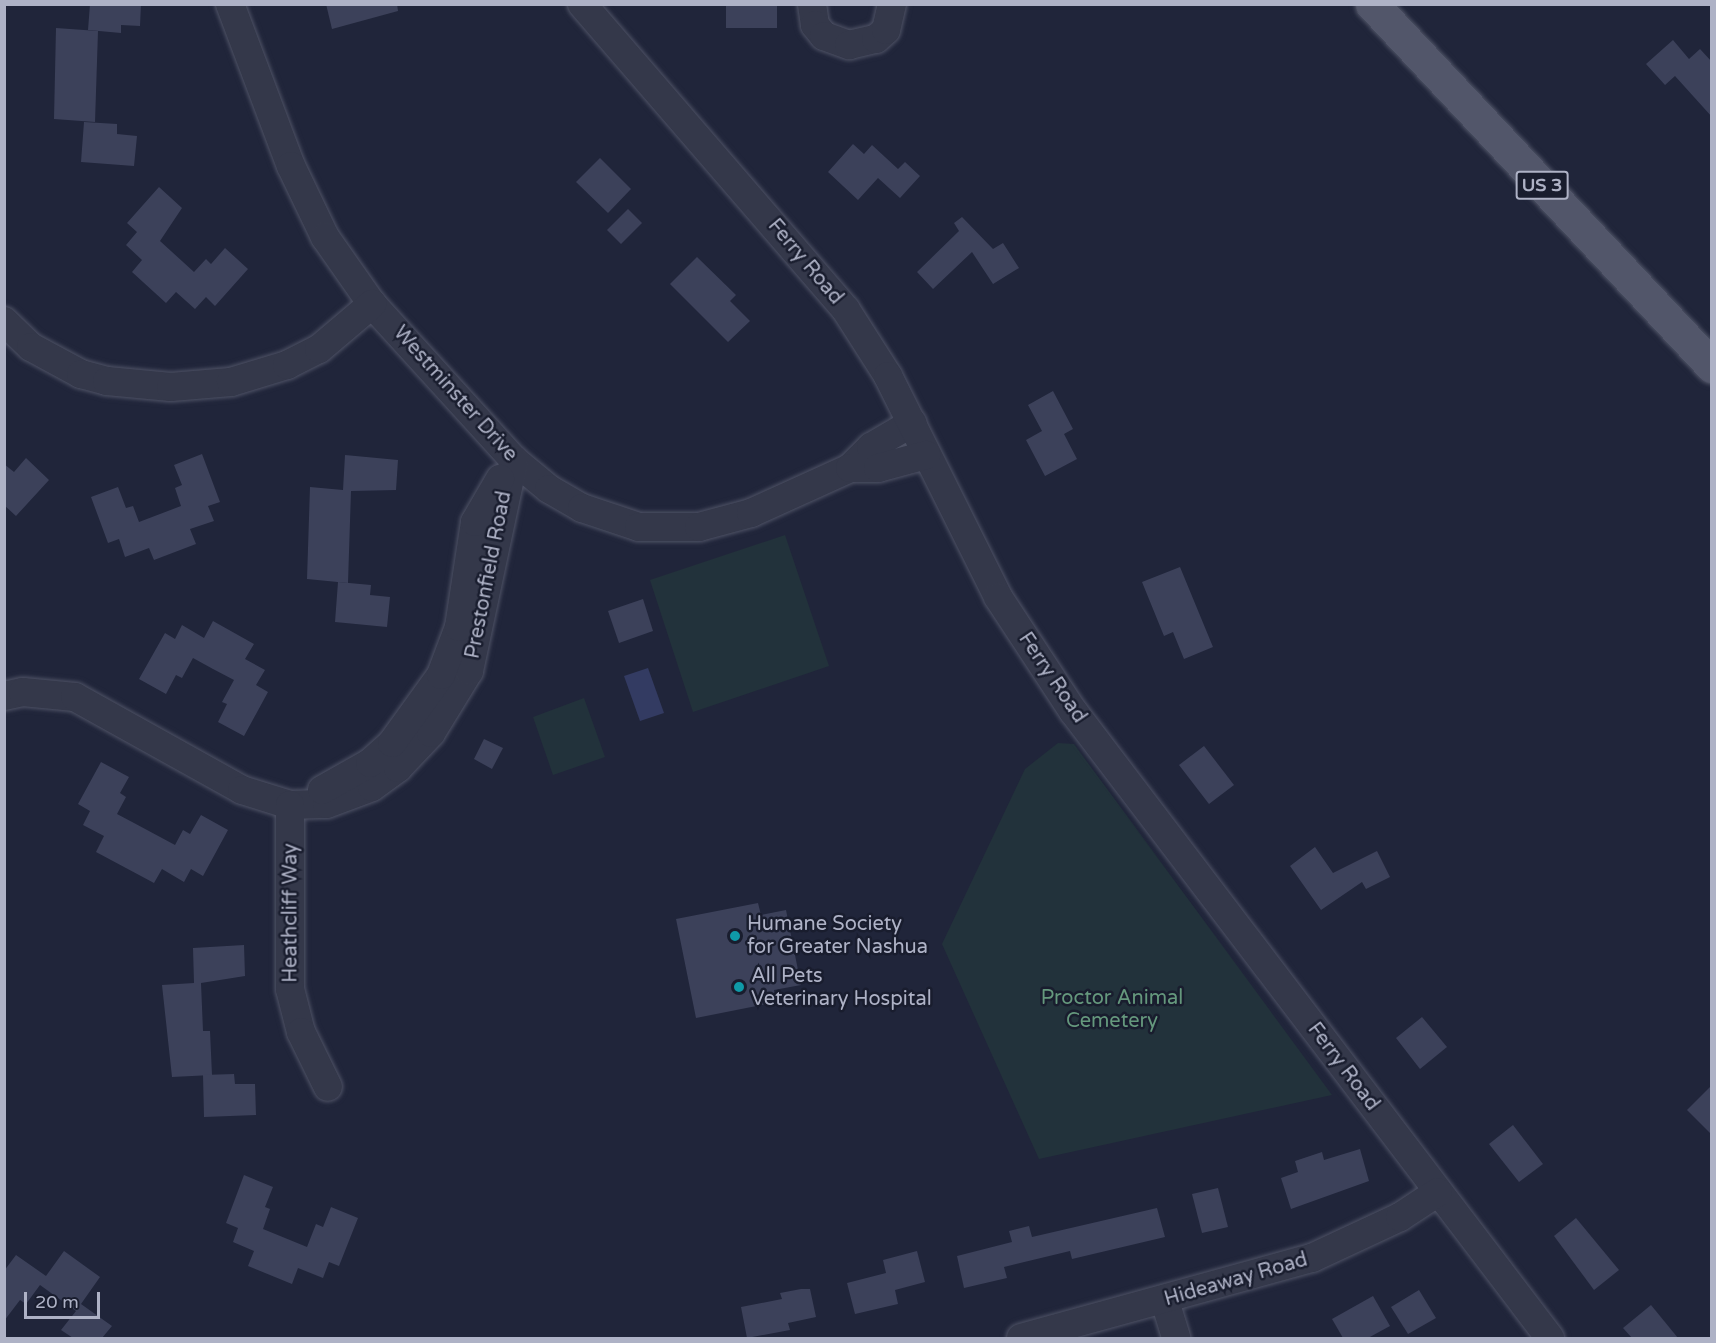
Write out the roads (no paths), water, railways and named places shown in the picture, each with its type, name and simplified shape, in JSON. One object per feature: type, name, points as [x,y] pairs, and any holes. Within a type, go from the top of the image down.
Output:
[{"type":"main road","name":"US 3","points":[[1372,4],[1712,366]]},
{"type":"street","name":"Westminster Drive","points":[[230,4],[310,210],[325,237],[372,304],[514,460],[549,489],[582,508],[639,527],[668,529],[699,527],[742,517],[849,468],[872,447],[912,423]]},
{"type":"street","name":"Ferry Road","points":[[582,4],[846,310],[912,423],[999,597],[1072,711],[1550,1338]]},
{"type":"street","points":[[812,4],[815,25],[824,36],[849,45],[876,39],[886,30],[892,4]]},
{"type":"street","points":[[4,321],[31,347],[81,374],[141,386],[194,386],[240,380],[287,365],[319,349],[372,304]]},
{"type":"street","name":"Westminster Drive","points":[[849,468],[878,468],[926,455]]},
{"type":"street","name":"Prestonfield Road","points":[[4,696],[23,692],[75,697],[242,790],[290,805],[327,804],[372,787],[410,756],[449,707],[475,655],[492,551],[514,460]]},
{"type":"street","name":"Heathcliff Way","points":[[290,805],[290,989],[301,1032],[328,1087]]},
{"type":"street","name":"Hideaway Road","points":[[1021,1338],[1165,1301],[1312,1258],[1400,1217],[1438,1192]]},
{"type":"street","points":[[1165,1301],[1176,1338]]},
{"type":"water","points":[[648,668],[664,713],[640,721],[624,676]]},
{"type":"place","name":"Humane Society for Greater Nashua","points":[[735,936]]},
{"type":"place","name":"All Pets Veterinary Hospital","points":[[739,987]]},
{"type":"park label","name":"Proctor Animal Cemetery","points":[[1112,1010]]}]
